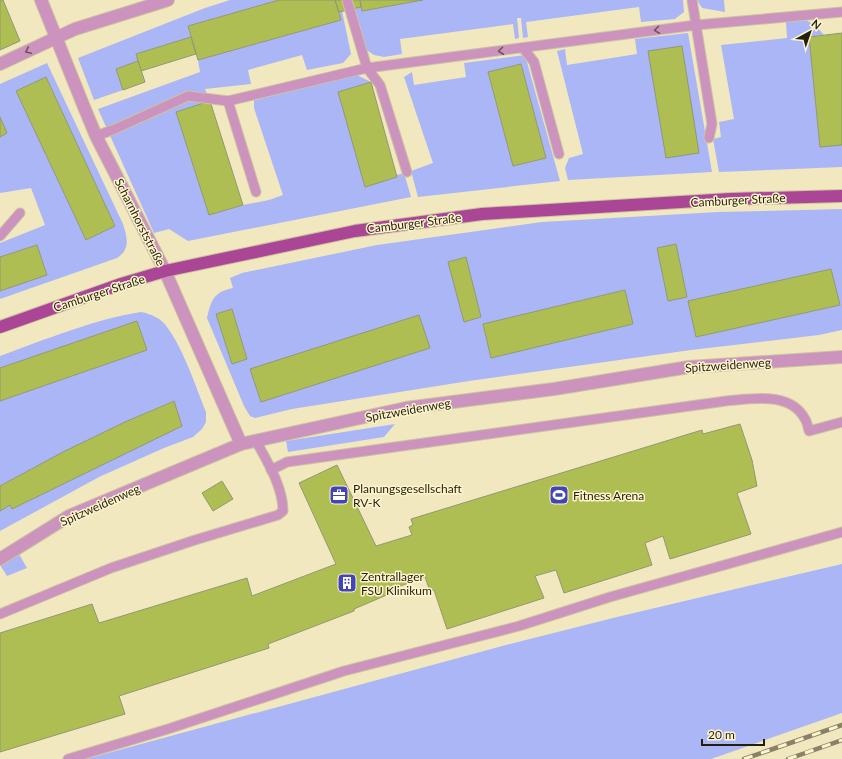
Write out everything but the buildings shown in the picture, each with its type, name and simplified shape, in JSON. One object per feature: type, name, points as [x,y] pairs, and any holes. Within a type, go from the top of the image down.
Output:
[{"type":"main road","name":"Camburger Straße","points":[[0,327],[121,284],[165,271],[354,230],[482,214],[730,199],[842,196]]},
{"type":"street","name":"Scharnhorststraße","points":[[42,0],[96,136],[165,271],[241,444]]},
{"type":"street","points":[[0,64],[75,29],[168,0]]},
{"type":"street","name":"Spitzweidenweg","points":[[0,559],[69,516],[241,444],[406,408],[554,389],[689,367],[842,357]]},
{"type":"lane","points":[[347,0],[367,68],[380,85],[407,172]]},
{"type":"lane","points":[[692,0],[712,124],[709,138]]},
{"type":"lane","points":[[96,136],[188,96],[228,102],[367,68],[696,25],[842,12]]},
{"type":"lane","points":[[523,48],[534,62],[559,154]]},
{"type":"lane","points":[[228,102],[256,192]]},
{"type":"lane","points":[[0,236],[20,213]]},
{"type":"lane","points":[[271,470],[287,462],[726,401],[764,398],[785,401],[797,409],[806,419],[809,431],[842,422]]},
{"type":"lane","points":[[0,614],[111,568],[195,540],[278,515],[283,511],[283,504],[271,470],[256,441]]},
{"type":"lane","points":[[68,759],[168,729],[344,671],[519,626],[610,597],[842,532]]},
{"type":"shaded area","points":[[230,0],[279,0],[188,26],[191,37],[136,54],[138,61],[116,69],[123,90],[94,100],[78,58],[205,8]]},
{"type":"shaded area","points":[[423,0],[683,0],[684,12],[675,19],[641,22],[639,7],[526,22],[528,37],[523,38],[521,18],[517,18],[519,38],[515,39],[513,24],[400,39],[402,54],[384,57],[374,55],[365,49],[354,9],[361,7],[363,11]]},
{"type":"shaded area","points":[[697,0],[724,0],[725,12],[702,8]]},
{"type":"shaded area","points":[[342,11],[351,54],[343,63],[307,70],[302,55],[248,70],[251,84],[205,89],[210,101],[176,112],[209,215],[283,195],[254,108],[254,100],[357,75],[371,82],[338,92],[365,186],[397,177],[397,175],[404,173],[411,197],[188,241],[169,229],[154,233],[98,109],[200,72],[198,60],[341,20],[339,12]]},
{"type":"shaded area","points":[[806,20],[816,26],[824,35],[809,37],[820,147],[842,145],[842,167],[719,172],[713,139],[721,137],[719,122],[734,119],[721,45],[787,38],[786,22]]},
{"type":"shaded area","points":[[688,33],[712,172],[568,180],[565,168],[569,158],[583,154],[557,51],[565,49],[567,65],[637,54],[635,39]]},
{"type":"shaded area","points":[[525,55],[560,181],[418,197],[411,171],[433,163],[404,77],[412,72],[414,85],[466,77],[464,63]],"holes":[[[521,64],[546,158],[513,166],[488,73]]]},
{"type":"shaded area","points":[[47,63],[123,224],[127,242],[124,251],[117,258],[0,299],[0,291],[47,274],[37,245],[0,257],[0,243],[45,225],[31,188],[0,193],[0,137],[7,133],[0,117],[0,84]],"holes":[[[46,77],[115,226],[86,240],[16,91]]]},
{"type":"shaded area","points":[[842,209],[842,330],[819,335],[691,350],[469,381],[292,409],[255,418],[250,416],[244,406],[207,318],[214,298],[221,292],[233,288],[230,278],[242,273],[377,245],[542,222],[718,212]],"holes":[[[676,244],[687,297],[657,248]],[[466,257],[481,317],[464,322],[448,262]],[[831,269],[839,305],[696,337],[689,301]],[[625,290],[633,324],[491,358],[483,324]],[[232,309],[247,359],[232,364],[216,314]],[[429,348],[261,402],[250,369]]]},
{"type":"shaded area","points":[[141,312],[152,315],[162,321],[173,336],[189,368],[206,412],[206,422],[202,429],[193,437],[164,448],[99,477],[0,531],[0,511],[10,505],[12,509],[182,425],[173,401],[86,441],[0,486],[0,401],[147,350],[137,321],[0,368],[0,356],[88,325]]},
{"type":"shaded area","points":[[395,424],[384,437],[288,452],[286,441]]},
{"type":"shaded area","points":[[19,554],[27,568],[7,576],[0,565]]},
{"type":"shaded area","points":[[842,564],[842,713],[711,759],[86,759],[506,645],[617,617]]},
{"type":"railway","points":[[744,759],[842,725]]},
{"type":"railway","points":[[788,759],[842,740]]},
{"type":"place","name":"Planungsgesellschaft RV-K","points":[[339,495]]},
{"type":"place","name":"Fitness Arena","points":[[559,495]]},
{"type":"place","name":"Zentrallager FSU Klinikum","points":[[347,583]]}]
